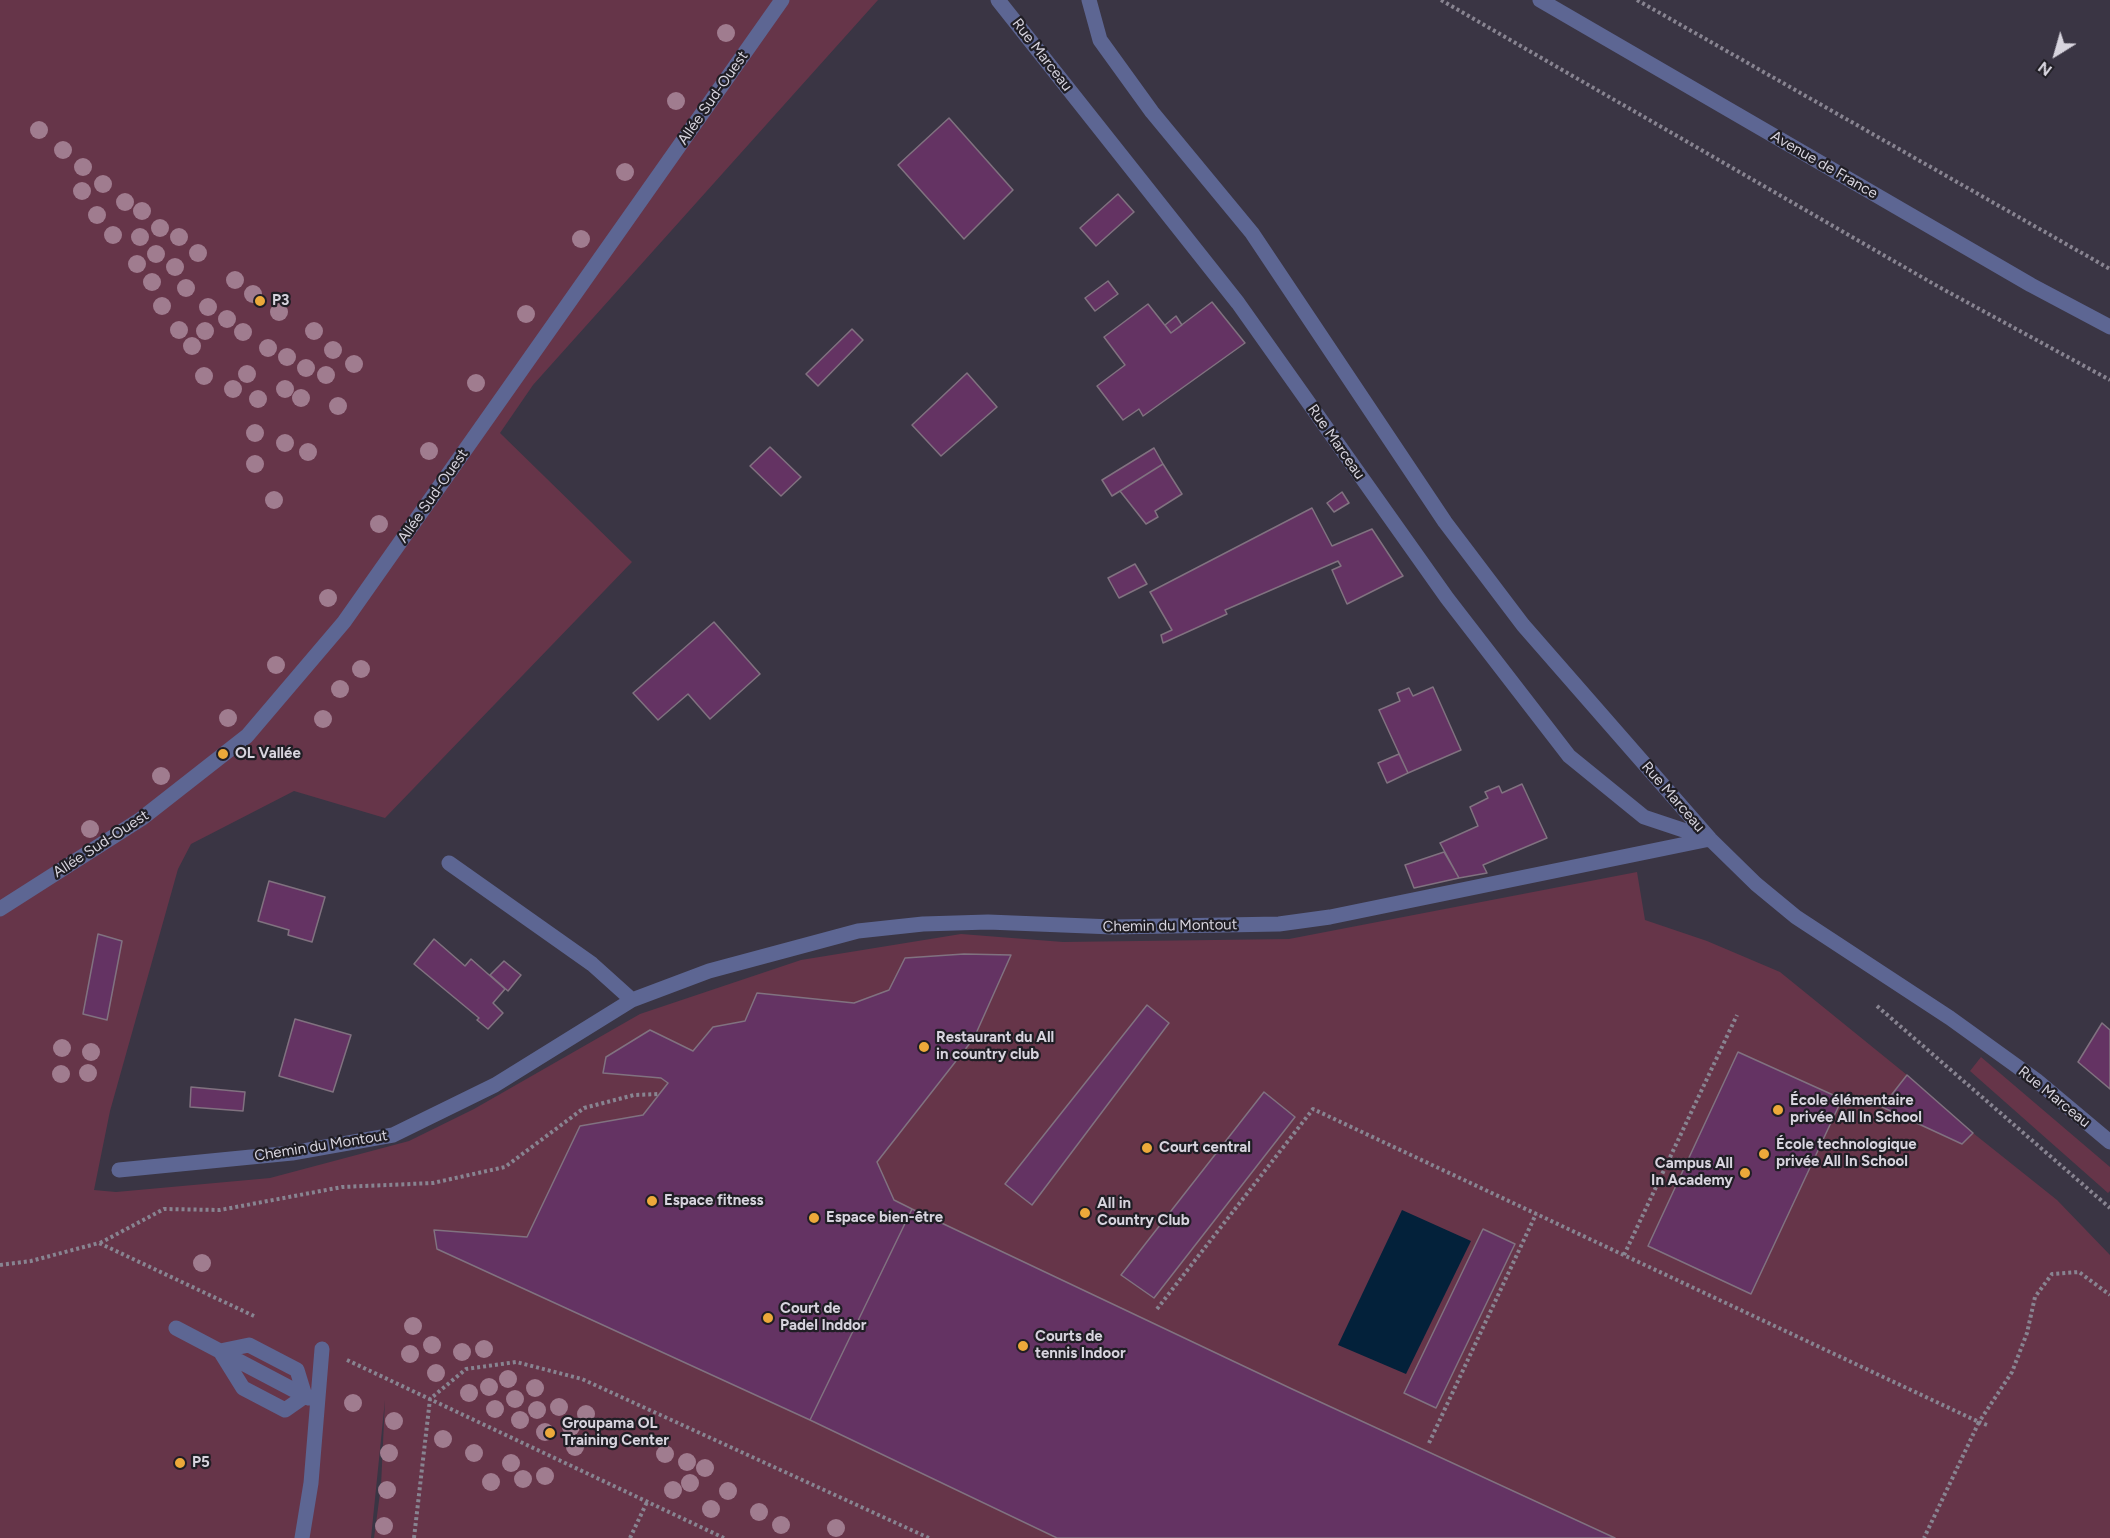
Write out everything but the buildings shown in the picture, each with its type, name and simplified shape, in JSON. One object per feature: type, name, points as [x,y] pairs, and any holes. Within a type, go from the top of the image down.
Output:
[{"type":"street","name":"Allée Sud-Ouest","points":[[0,909],[141,819],[247,736],[255,727],[344,622],[782,0]]},
{"type":"street","name":"Rue Marceau","points":[[999,0],[1238,303],[1447,598],[1569,756],[1644,817],[1710,839]]},
{"type":"street","name":"Rue Marceau","points":[[1089,0],[1100,40],[1152,112],[1252,233],[1445,522],[1523,625],[1710,839],[1756,884],[1796,917],[1950,1018],[2036,1080],[2110,1142]]},
{"type":"street","name":"Avenue de France","points":[[1540,0],[2031,285],[2110,327]]},
{"type":"street","name":"Chemin du Montout","points":[[119,1170],[292,1153],[393,1135],[495,1085],[632,1000],[709,971],[858,931],[923,924],[988,922],[1113,927],[1279,924],[1330,917],[1710,839]]},
{"type":"street","points":[[449,863],[592,964],[632,1000]]},
{"type":"street","points":[[176,1328],[312,1400]]},
{"type":"street","points":[[302,1538],[311,1483],[312,1400],[322,1349]]},
{"type":"street","points":[[220,1351],[243,1388],[285,1410],[312,1400]]},
{"type":"path","points":[[1441,0],[1938,287],[2110,380]]},
{"type":"path","points":[[1637,0],[2110,269]]},
{"type":"path","points":[[1876,1006],[2110,1209]]},
{"type":"path","points":[[1624,1255],[1737,1015]]},
{"type":"path","points":[[0,1265],[31,1261],[99,1244],[164,1209],[220,1210],[342,1187],[433,1183],[505,1167],[584,1108],[634,1095],[660,1094]]},
{"type":"path","points":[[1157,1309],[1313,1109],[1986,1425]]},
{"type":"path","points":[[1429,1443],[1536,1214]]},
{"type":"path","points":[[99,1244],[259,1319]]},
{"type":"path","points":[[1924,1538],[1979,1422],[2012,1372],[2027,1333],[2035,1297],[2052,1274],[2079,1272],[2110,1295]]},
{"type":"path","points":[[322,1349],[724,1538]]},
{"type":"path","points":[[414,1538],[430,1399],[466,1369],[516,1362],[582,1379],[929,1538]]},
{"type":"path","points":[[630,1538],[648,1502]]},
{"type":"shaded area","points":[[0,0],[878,0],[533,385],[500,433],[632,562],[385,818],[294,791],[191,844],[178,869],[110,1111],[94,1190],[116,1192],[270,1178],[409,1141],[474,1109],[640,1014],[801,960],[961,934],[1063,942],[1289,939],[1637,872],[1645,920],[1707,941],[1780,972],[2057,1200],[2110,1255],[2110,1538],[374,1538],[381,1486],[385,1400],[371,1538],[0,1538]]},
{"type":"shaded area","points":[[1981,1057],[2110,1167],[2110,1191],[2108,1193],[1970,1071]]},
{"type":"water","points":[[1402,1210],[1471,1241],[1406,1374],[1338,1345]]},
{"type":"place","name":"P3","points":[[260,301]]},
{"type":"place","name":"OL Vallée","points":[[223,754]]},
{"type":"place","name":"Restaurant du All in country club","points":[[924,1047]]},
{"type":"place","name":"École élémentaire privée All In School","points":[[1778,1110]]},
{"type":"place","name":"Court central","points":[[1147,1148]]},
{"type":"place","name":"École technologique privée All In School","points":[[1764,1154]]},
{"type":"place","name":"Campus All In Academy","points":[[1745,1173]]},
{"type":"place","name":"Espace fitness","points":[[652,1201]]},
{"type":"place","name":"All in Country Club","points":[[1085,1213]]},
{"type":"place","name":"Espace bien-être","points":[[814,1218]]},
{"type":"place","name":"Court de Padel Inddor","points":[[768,1318]]},
{"type":"place","name":"Courts de tennis Indoor","points":[[1023,1346]]},
{"type":"place","name":"Groupama OL Training Center","points":[[550,1433]]},
{"type":"place","name":"P5","points":[[180,1463]]}]
